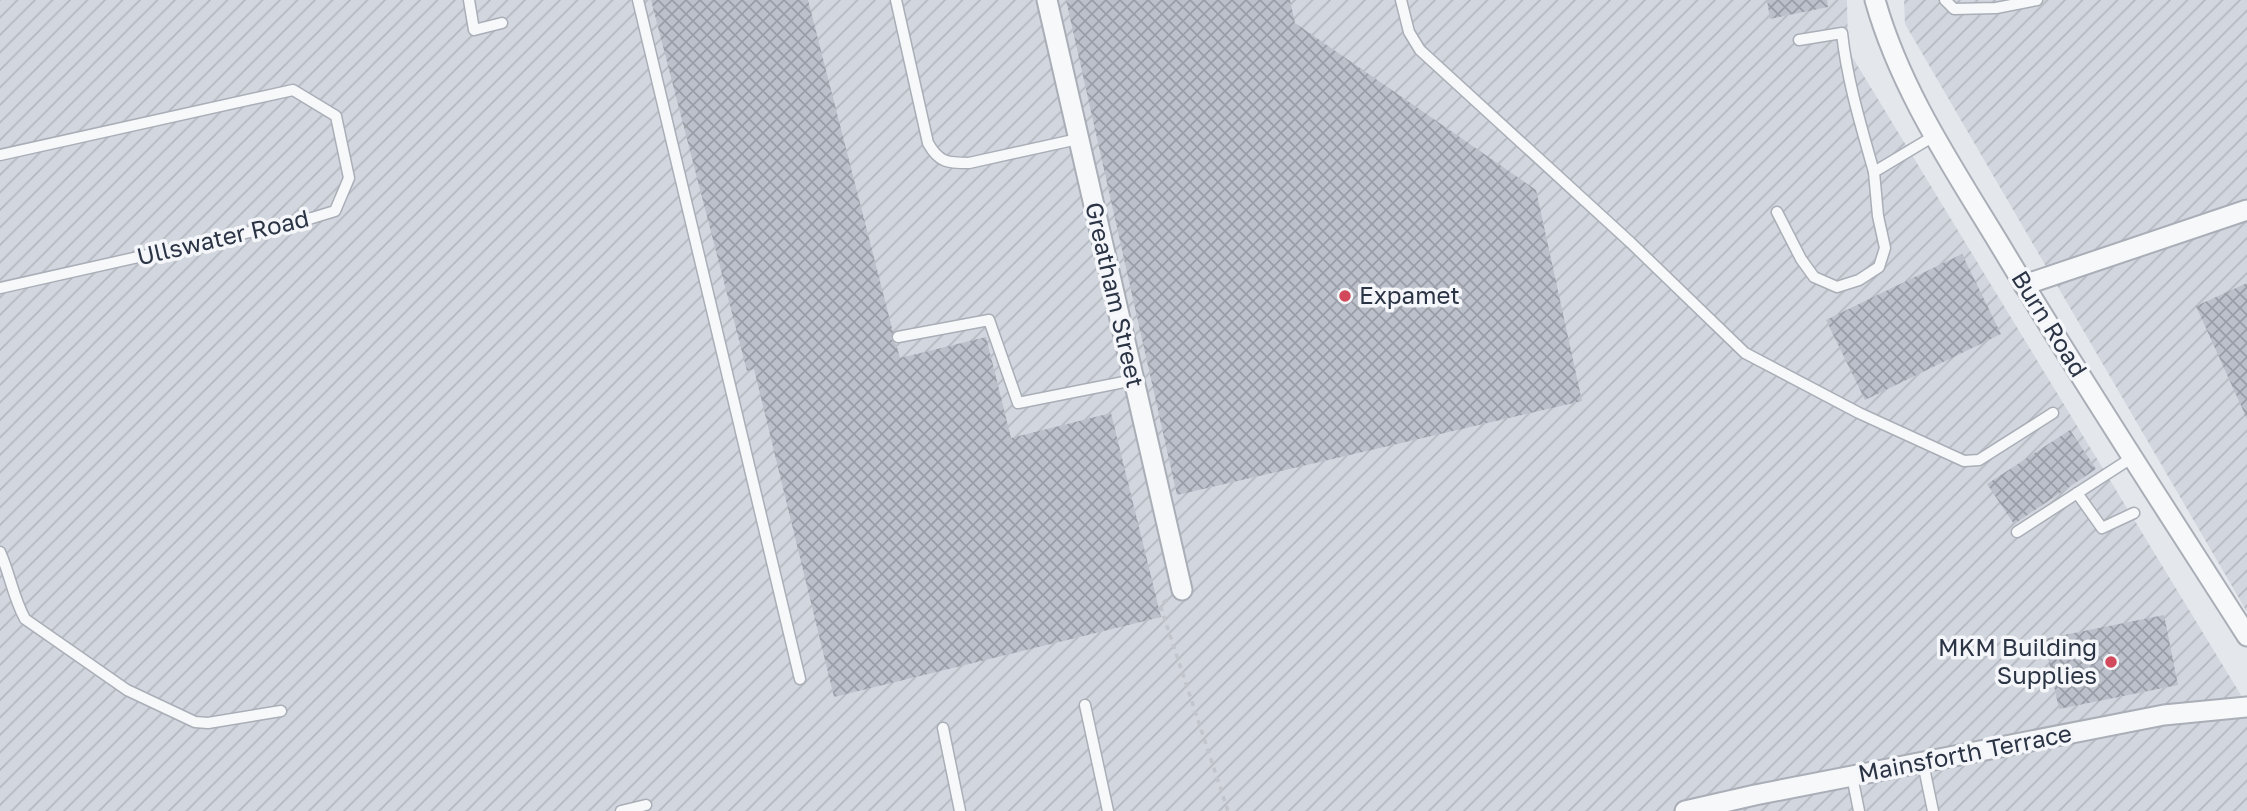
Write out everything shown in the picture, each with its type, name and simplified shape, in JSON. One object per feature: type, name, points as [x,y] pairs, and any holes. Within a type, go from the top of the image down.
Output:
[{"type":"street","name":"Greatham Street","points":[[1046,0],[1182,590]]},
{"type":"street","name":"Burn Road","points":[[1875,0],[1885,35],[1904,80],[1934,136],[2024,285],[2247,636]]},
{"type":"street","points":[[2024,285],[2247,211]]},
{"type":"street","name":"Mainsforth Terrace","points":[[1685,811],[2164,715],[2247,706]]},
{"type":"lane","points":[[469,0],[474,30],[502,23]]},
{"type":"lane","points":[[638,0],[800,679]]},
{"type":"lane","points":[[896,0],[929,143],[934,154],[952,163],[969,163],[1079,139]]},
{"type":"lane","points":[[1401,0],[1409,32],[1420,50],[1630,242],[1745,353],[1859,413],[1964,461],[1979,460],[2053,413]]},
{"type":"lane","points":[[1945,0],[1954,9],[1996,8],[2037,0]]},
{"type":"lane","points":[[1777,212],[1801,259],[1814,277],[1837,287],[1858,280],[1879,267],[1885,248],[1878,216],[1874,172],[1857,112],[1842,33],[1799,40]]},
{"type":"lane","name":"Ullswater Road","points":[[0,155],[293,90],[336,116],[348,178],[335,211],[0,288]]},
{"type":"lane","points":[[1874,172],[1934,136]]},
{"type":"lane","points":[[898,337],[989,320],[1018,403],[1134,380]]},
{"type":"lane","points":[[2017,532],[2133,457]]},
{"type":"lane","points":[[2077,493],[2102,528],[2134,513]]},
{"type":"lane","points":[[0,552],[4,576],[24,619],[127,690],[195,722],[208,723],[281,711]]},
{"type":"lane","points":[[1085,705],[1108,811]]},
{"type":"lane","points":[[943,728],[960,811]]},
{"type":"lane","points":[[1923,762],[1933,811]]},
{"type":"lane","points":[[1852,776],[1859,811]]},
{"type":"lane","points":[[621,811],[646,805]]},
{"type":"path","points":[[1182,590],[1160,605],[1228,811]]},
{"type":"shaded area","points":[[0,0],[1847,0],[1848,50],[2247,705],[2247,811],[0,811]]},
{"type":"shaded area","points":[[1904,0],[2247,0],[2247,612],[1905,24]]},
{"type":"building","points":[[651,0],[808,0],[893,332],[891,339],[896,344],[900,358],[986,337],[1011,438],[1111,413],[1161,617],[834,697],[754,369],[747,371]]},
{"type":"building","name":"Expamet","points":[[1066,0],[1290,0],[1295,23],[1536,190],[1582,401],[1177,495]]},
{"type":"building","points":[[1767,0],[1827,0],[1828,7],[1770,19]]},
{"type":"building","points":[[1962,254],[2001,334],[1865,400],[1826,320]]},
{"type":"building","points":[[2247,283],[2247,419],[2196,306]]},
{"type":"building","points":[[2070,430],[2096,469],[2014,524],[1987,484]]},
{"type":"building","name":"MKM Building Supplies","points":[[2164,615],[2178,685],[2059,709],[2044,639]]},
{"type":"place","name":"Expamet","points":[[1345,296]]},
{"type":"place","name":"MKM Building Supplies","points":[[2111,662]]}]
